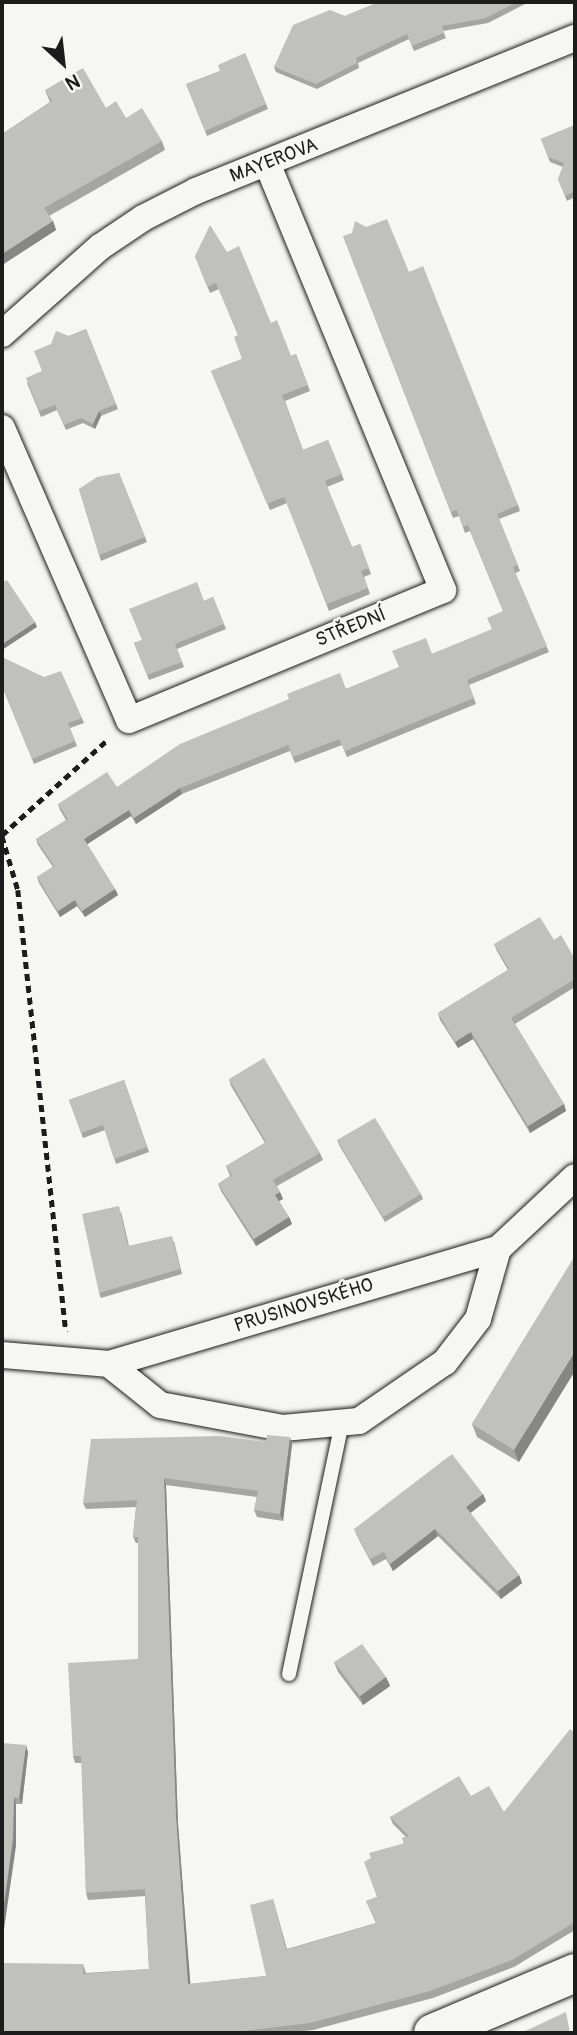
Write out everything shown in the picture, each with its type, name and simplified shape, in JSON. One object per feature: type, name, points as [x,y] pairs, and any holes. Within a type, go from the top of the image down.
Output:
[{"type":"street","name":"MAYEROVA","points":[[2,334],[100,247],[143,218],[196,191],[268,165],[575,38]]},
{"type":"street","name":"STŘEDNÍ","points":[[129,720],[443,590],[268,165]]},
{"type":"street","points":[[2,428],[129,720]]},
{"type":"street","name":"PRUSINOVSKÉHO","points":[[2,1355],[109,1364],[498,1249],[575,1177]]},
{"type":"street","points":[[109,1364],[160,1405],[283,1428],[359,1421],[445,1362],[478,1319],[498,1249]]},
{"type":"street","points":[[433,2033],[575,1973]]},
{"type":"lane","points":[[289,1674],[342,1422]]},
{"type":"path","points":[[69,1362],[18,890],[2,836],[129,720]]},
{"type":"building","points":[[379,2],[517,2],[486,18],[442,26],[444,33],[412,46],[407,34],[356,58],[357,63],[316,84],[274,67],[293,25],[330,10],[345,16]]},
{"type":"building","points":[[245,53],[266,104],[205,131],[186,84],[220,71],[218,65]]},
{"type":"building","points":[[83,68],[106,108],[116,101],[126,118],[142,108],[162,141],[44,208],[53,221],[2,254],[2,134],[52,101],[45,90]]},
{"type":"building","points":[[575,125],[575,191],[565,196],[558,179],[564,163],[548,157],[541,139]]},
{"type":"building","points":[[387,219],[409,272],[423,266],[518,505],[497,514],[518,565],[513,567],[547,646],[467,680],[474,698],[345,751],[339,739],[293,757],[288,745],[180,788],[134,818],[129,810],[84,839],[115,889],[82,911],[75,900],[58,911],[37,877],[54,866],[36,839],[68,819],[58,804],[107,772],[117,787],[180,744],[289,699],[287,694],[340,673],[346,689],[399,667],[392,651],[426,638],[432,654],[492,629],[487,618],[503,611],[468,525],[463,527],[457,510],[451,512],[343,236],[352,233],[355,221],[366,227]]},
{"type":"building","points":[[210,225],[227,252],[239,246],[271,323],[277,320],[291,356],[296,354],[308,385],[282,395],[303,450],[328,440],[342,474],[325,481],[352,547],[360,544],[369,568],[361,571],[368,588],[327,604],[284,497],[267,504],[211,371],[242,359],[234,337],[238,335],[216,283],[207,287],[195,256]]},
{"type":"building","points":[[86,329],[116,404],[99,411],[93,424],[81,418],[64,425],[55,405],[39,411],[26,378],[42,371],[34,351],[51,344],[56,331],[69,336]]},
{"type":"building","points":[[119,473],[145,537],[99,555],[79,489],[97,477]]},
{"type":"building","points":[[7,580],[35,622],[2,644],[2,583]]},
{"type":"building","points":[[197,582],[204,601],[213,597],[224,624],[175,644],[182,662],[147,675],[134,643],[142,640],[129,609]]},
{"type":"building","points":[[2,657],[44,677],[61,671],[82,718],[68,723],[75,741],[32,759],[2,686]]},
{"type":"building","points":[[540,917],[554,940],[561,935],[575,959],[575,979],[511,1018],[564,1104],[528,1126],[471,1032],[455,1042],[438,1013],[509,969],[494,944]]},
{"type":"building","points":[[264,1058],[320,1153],[273,1180],[280,1192],[275,1195],[289,1217],[254,1239],[218,1184],[232,1175],[226,1166],[266,1142],[229,1079]]},
{"type":"building","points":[[124,1080],[147,1147],[114,1159],[103,1125],[81,1133],[69,1100]]},
{"type":"building","points":[[375,1118],[421,1194],[383,1217],[337,1140]]},
{"type":"building","points":[[119,1206],[128,1246],[172,1236],[180,1269],[99,1293],[82,1214]]},
{"type":"building","points":[[575,1256],[575,1351],[514,1450],[472,1424]]},
{"type":"building","points":[[267,1435],[290,1437],[280,1514],[254,1510],[258,1491],[164,1478],[176,1817],[188,1984],[266,1976],[250,1905],[273,1899],[286,1950],[377,1923],[366,1901],[377,1897],[364,1862],[371,1858],[369,1853],[405,1843],[402,1838],[409,1836],[390,1817],[459,1776],[471,1796],[489,1786],[504,1812],[570,1729],[575,1733],[575,1922],[512,1960],[430,1991],[310,2023],[227,2033],[2,2033],[2,1963],[83,1964],[83,1974],[149,1969],[145,1889],[86,1893],[81,1756],[73,1756],[68,1663],[138,1659],[138,1537],[133,1537],[137,1500],[83,1503],[91,1439],[220,1436],[266,1442]]},
{"type":"building","points":[[452,1454],[483,1494],[466,1507],[519,1575],[498,1591],[435,1529],[390,1564],[384,1552],[370,1559],[354,1529]]},
{"type":"building","points":[[362,1644],[386,1677],[360,1696],[334,1662]]},
{"type":"building","points":[[2,1743],[26,1745],[19,1798],[14,1797],[13,1839],[2,1919]]},
{"type":"building","points":[[566,2012],[570,2033],[521,2033]]}]
